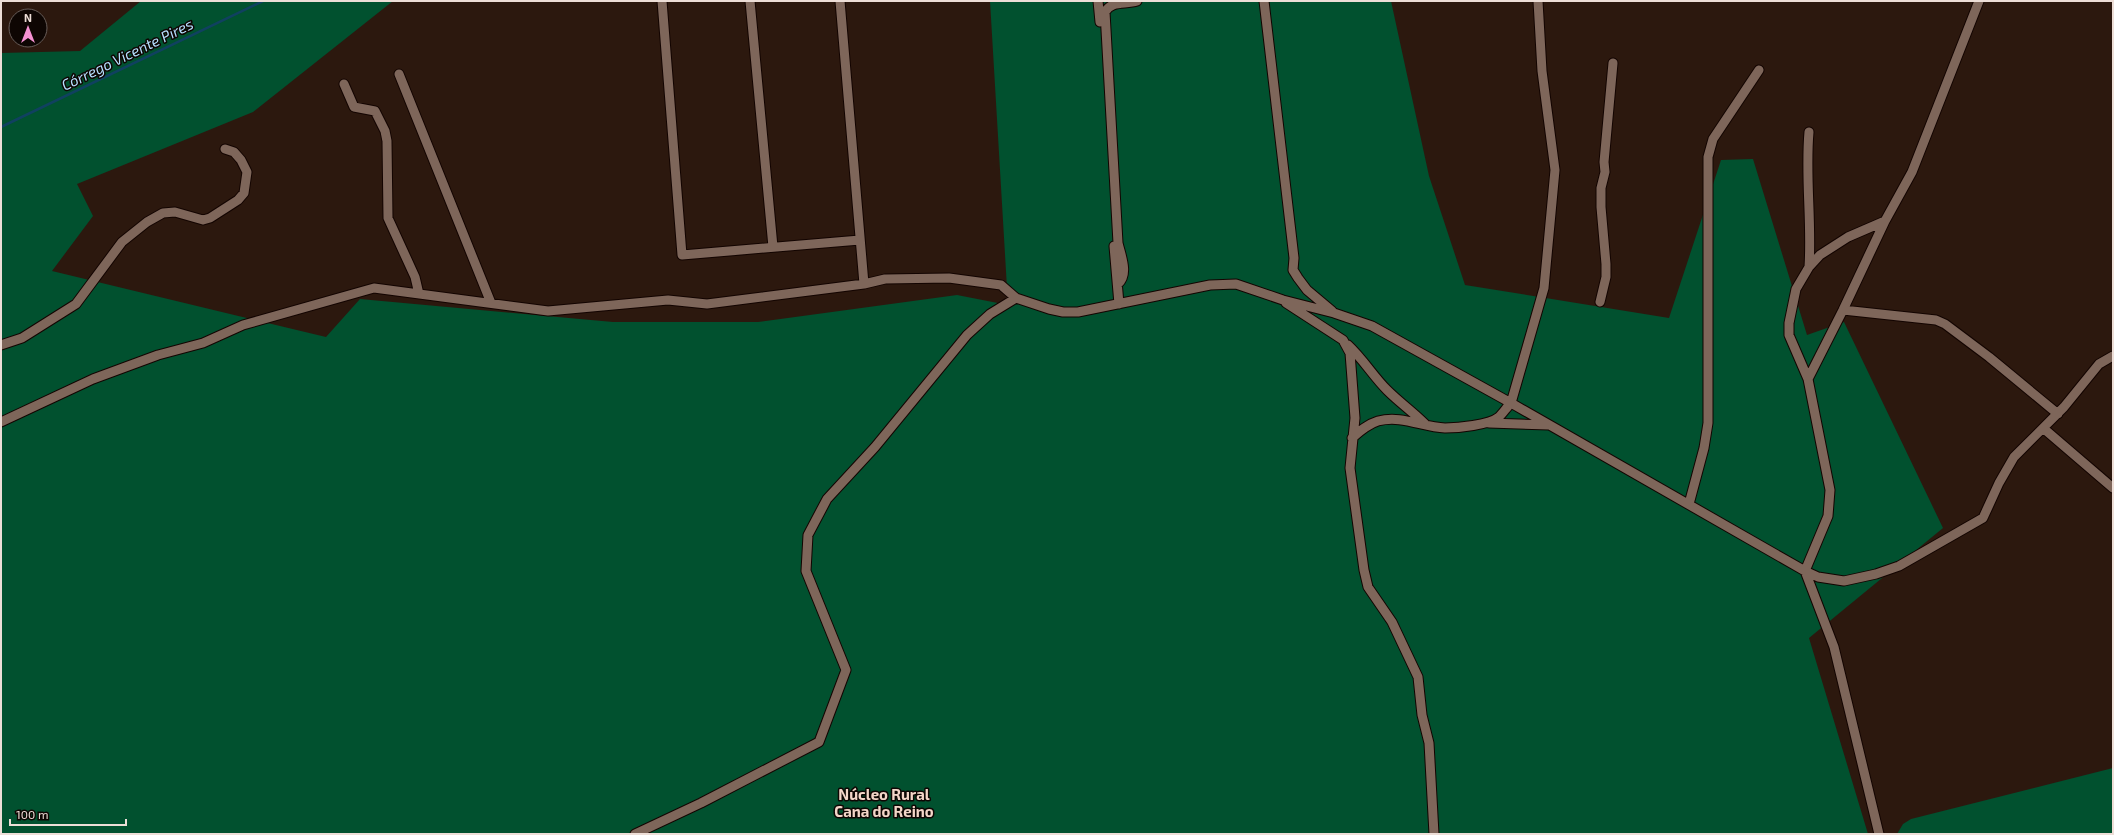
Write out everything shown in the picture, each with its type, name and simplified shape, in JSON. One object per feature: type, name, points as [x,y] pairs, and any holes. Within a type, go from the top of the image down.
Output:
[{"type":"street","points":[[662,1],[682,255],[860,240]]},
{"type":"street","points":[[750,1],[773,247]]},
{"type":"street","points":[[840,1],[864,284]]},
{"type":"street","points":[[1098,1],[1118,284],[1118,304]]},
{"type":"street","points":[[1118,284],[1122,280],[1124,269],[1118,243],[1105,12],[1108,6],[1113,4],[1137,1]]},
{"type":"street","points":[[1264,1],[1294,258],[1293,270],[1307,290],[1334,313]]},
{"type":"street","points":[[1489,423],[1498,417],[1511,403],[1544,288],[1555,170],[1542,71],[1538,1]]},
{"type":"street","points":[[1808,379],[1844,310],[1885,221],[1912,172],[1979,1]]},
{"type":"street","points":[[1600,302],[1606,277],[1601,188],[1605,172],[1604,162],[1613,62]]},
{"type":"street","points":[[1688,504],[1704,448],[1708,423],[1708,157],[1714,139],[1759,70]]},
{"type":"street","points":[[399,74],[491,303]]},
{"type":"street","points":[[344,84],[354,107],[375,111],[385,131],[387,141],[388,218],[415,277],[419,294]]},
{"type":"street","points":[[1809,132],[1807,157],[1809,178],[1809,267]]},
{"type":"street","points":[[1,346],[22,338],[76,304],[122,242],[148,222],[163,213],[175,212],[203,220],[210,218],[238,200],[244,193],[247,172],[241,160],[234,152],[225,149]]},
{"type":"street","points":[[1879,834],[1834,647],[1805,571],[1828,516],[1830,490],[1808,379],[1789,335],[1789,323],[1796,289],[1809,267],[1820,255],[1848,237],[1885,221]]},
{"type":"street","points":[[1,422],[93,379],[158,356],[203,343],[243,325],[374,288],[548,311],[668,300],[706,304],[864,284],[885,279],[949,278],[1001,285],[1016,298],[1064,312],[1078,312],[1210,285],[1236,284],[1283,300],[1334,313],[1372,326],[1511,403],[1805,571],[1818,577],[1844,581],[1876,574],[1900,566],[1942,544],[1983,518],[1999,482],[2014,457],[2058,414],[2099,364],[2113,356]]},
{"type":"street","points":[[635,834],[701,803],[819,742],[846,670],[806,571],[808,535],[827,499],[875,447],[967,335],[990,314],[1016,298]]},
{"type":"street","points":[[1283,300],[1343,340],[1360,356],[1372,374],[1388,392],[1425,424]]},
{"type":"street","points":[[1844,310],[1936,320],[1945,324],[1989,357],[2058,414]]},
{"type":"street","points":[[1343,340],[1350,353],[1353,380],[1355,418],[1350,468],[1368,587],[1392,622],[1418,677],[1422,715],[1429,743],[1434,834]]},
{"type":"street","points":[[1352,438],[1367,426],[1378,421],[1406,420],[1445,428],[1489,423],[1551,426]]},
{"type":"street","points":[[2043,428],[2113,488]]},
{"type":"green space","points":[[141,1],[393,1],[253,112],[77,184],[93,216],[52,271],[326,337],[360,299],[613,322],[758,322],[957,295],[1008,305],[990,1],[1391,1],[1429,176],[1465,285],[1669,318],[1721,160],[1753,159],[1807,335],[1844,322],[1943,528],[1809,638],[1868,834],[1,834],[1,53],[80,51]]},
{"type":"green space","points":[[2113,768],[2113,834],[1897,834],[1903,824],[1911,819]]},
{"type":"waterway","name":"Córrego Vicente Pires","points":[[1,127],[263,1]]},
{"type":"district","name":"Núcleo Rural Cana do Reino","points":[[884,802]]}]
